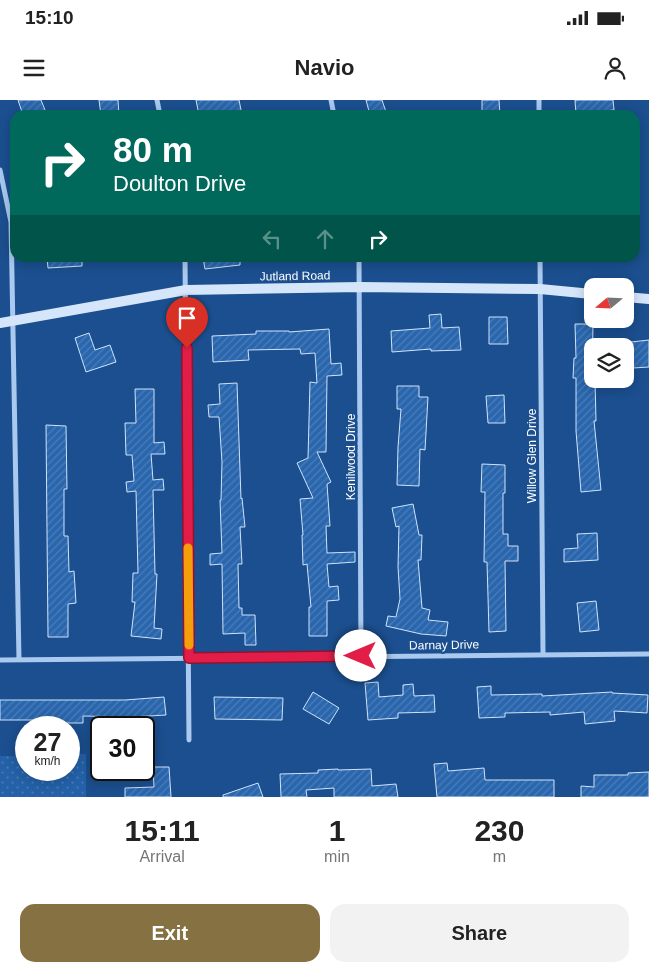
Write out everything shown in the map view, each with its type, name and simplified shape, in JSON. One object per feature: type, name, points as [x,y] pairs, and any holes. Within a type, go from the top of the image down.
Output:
[{"type":"street","points":[[0,170],[10,217]]},
{"type":"street","points":[[11,262],[19,660]]},
{"type":"street","points":[[185,262],[189,740]]},
{"type":"street","name":"Kenilwood Drive","points":[[359,262],[361,656]]},
{"type":"street","name":"Willow Glen Drive","points":[[540,262],[543,654]]},
{"type":"street","name":"Jutland Road","points":[[0,323],[186,290],[360,287],[540,289],[584,293]]},
{"type":"street","points":[[634,298],[649,299]]},
{"type":"street","name":"Darnay Drive","points":[[0,660],[649,654]]},
{"type":"shaded area","points":[[80,754],[86,754],[86,797],[0,797],[0,756],[15,756],[15,781],[80,781]]},
{"type":"building","points":[[18,100],[41,100],[45,110],[21,110]]},
{"type":"building","points":[[99,100],[118,100],[119,110],[100,110]]},
{"type":"building","points":[[196,100],[239,100],[241,110],[198,110]]},
{"type":"building","points":[[366,100],[382,100],[385,110],[369,110]]},
{"type":"building","points":[[482,100],[499,100],[500,110],[482,110]]},
{"type":"building","points":[[575,100],[613,100],[614,110],[576,110]]},
{"type":"building","points":[[47,262],[82,262],[82,266],[48,268]]},
{"type":"building","points":[[204,262],[240,262],[240,265],[205,269]]},
{"type":"building","points":[[441,314],[442,328],[459,327],[461,350],[431,351],[431,349],[392,352],[391,331],[430,328],[429,315]]},
{"type":"building","points":[[489,317],[507,317],[508,344],[489,344]]},
{"type":"building","points":[[575,324],[584,324],[584,328],[593,328],[593,338],[584,338],[584,388],[595,388],[596,421],[594,421],[601,490],[581,492],[576,431],[576,378],[573,378],[574,358],[576,358]]},
{"type":"building","points":[[329,329],[331,364],[341,363],[342,375],[327,376],[326,452],[317,452],[331,482],[327,484],[330,526],[326,526],[327,553],[355,552],[355,562],[327,564],[329,587],[338,586],[339,600],[327,601],[327,636],[309,636],[309,607],[311,607],[307,564],[303,565],[300,499],[313,498],[297,463],[308,458],[310,382],[317,383],[315,353],[301,354],[300,349],[248,350],[249,360],[213,362],[212,336],[256,334],[256,331],[289,332]]},
{"type":"building","points":[[89,333],[95,350],[110,345],[116,362],[86,372],[75,338]]},
{"type":"building","points":[[649,340],[649,367],[634,368],[634,342]]},
{"type":"building","points":[[237,383],[241,499],[245,527],[240,527],[242,564],[238,564],[239,608],[242,608],[242,615],[255,615],[256,645],[245,645],[245,633],[223,634],[222,564],[210,565],[210,554],[222,553],[220,500],[222,462],[219,417],[209,417],[208,405],[220,404],[219,384]]},
{"type":"building","points":[[397,386],[419,386],[419,397],[428,397],[425,450],[420,449],[419,486],[397,485],[401,409],[397,409]]},
{"type":"building","points":[[135,389],[154,389],[154,443],[164,442],[165,454],[151,454],[153,480],[163,479],[164,490],[153,490],[155,574],[157,574],[154,628],[162,629],[161,639],[131,636],[135,602],[132,602],[133,573],[138,573],[136,491],[127,492],[126,482],[134,481],[132,455],[126,455],[125,423],[136,423]]},
{"type":"building","points":[[504,395],[505,423],[488,423],[486,396]]},
{"type":"building","points":[[46,425],[66,426],[67,489],[64,489],[64,536],[68,536],[69,572],[74,571],[76,603],[68,604],[68,637],[48,637]]},
{"type":"building","points":[[482,464],[505,465],[503,534],[508,534],[508,546],[518,546],[518,561],[505,561],[506,631],[489,632],[487,562],[484,562],[485,492],[481,492]]},
{"type":"building","points":[[413,504],[419,535],[422,535],[421,560],[418,560],[422,608],[430,610],[428,620],[448,622],[446,636],[421,634],[386,626],[388,616],[396,617],[400,599],[398,567],[399,526],[396,527],[392,508]]},
{"type":"building","points":[[597,533],[598,560],[564,562],[564,549],[578,548],[577,534]]},
{"type":"building","points":[[596,601],[599,630],[580,632],[577,603]]},
{"type":"building","points":[[378,682],[379,697],[403,695],[403,685],[413,684],[414,696],[434,695],[435,712],[398,713],[398,718],[368,720],[365,683]]},
{"type":"building","points":[[491,686],[491,695],[542,694],[542,696],[612,692],[648,695],[647,713],[614,711],[615,721],[585,724],[584,712],[550,715],[550,712],[505,713],[505,717],[479,718],[477,687]]},
{"type":"building","points":[[313,692],[339,708],[329,724],[303,709]]},
{"type":"building","points":[[164,697],[166,715],[83,716],[83,723],[80,723],[80,716],[15,716],[15,720],[0,720],[0,700],[125,700]]},
{"type":"building","points":[[214,697],[283,698],[282,720],[215,719]]},
{"type":"building","points":[[447,763],[448,771],[484,768],[485,780],[554,780],[554,797],[437,797],[434,764]]},
{"type":"building","points":[[155,767],[169,767],[171,797],[125,797],[125,788],[154,787]]},
{"type":"building","points":[[371,769],[372,786],[396,784],[398,797],[334,797],[334,788],[306,790],[307,797],[281,797],[280,774],[318,773],[318,770]]},
{"type":"building","points":[[649,772],[649,797],[581,797],[581,786],[594,787],[594,775],[628,775],[628,773]]},
{"type":"building","points":[[258,783],[263,797],[223,797],[223,795]]},
{"type":"slow traffic","points":[[188,548],[189,645]]},
{"type":"route","points":[[187,348],[189,658],[361,656]]}]
